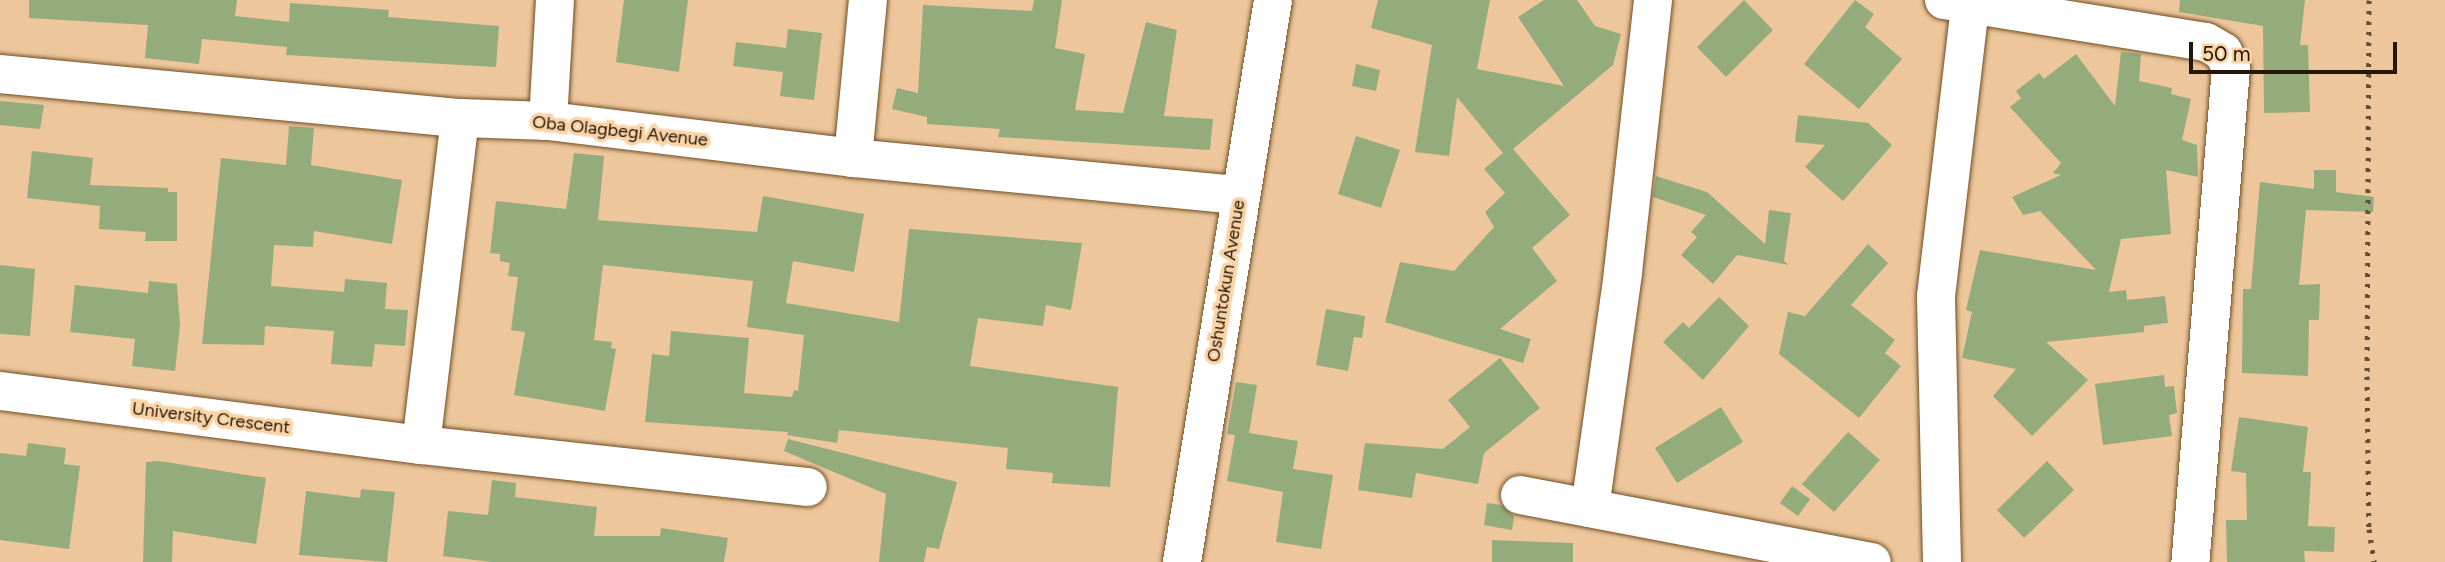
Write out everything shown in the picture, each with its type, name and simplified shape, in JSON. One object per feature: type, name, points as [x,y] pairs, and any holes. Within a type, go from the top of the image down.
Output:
[{"type":"street","points":[[548,121],[555,0]]},
{"type":"street","points":[[853,158],[868,0]]},
{"type":"street","name":"Oshuntokun Avenue","points":[[1182,562],[1273,0]]},
{"type":"street","points":[[1590,508],[1623,272],[1653,0]]},
{"type":"street","points":[[1942,562],[1936,296],[1957,2],[2206,42],[2223,52],[2231,68],[2190,562]]},
{"type":"street","name":"Oba Olagbegi Avenue","points":[[0,74],[460,118],[548,121],[853,158],[1240,195]]},
{"type":"street","points":[[421,445],[460,118]]},
{"type":"street","name":"University Crescent","points":[[0,391],[421,445],[808,487]]},
{"type":"street","points":[[1520,495],[1872,562]]},
{"type":"building","points":[[29,0],[237,0],[235,16],[289,22],[290,3],[389,10],[388,17],[499,26],[496,67],[286,55],[287,47],[202,39],[199,64],[145,58],[148,25],[29,18]]},
{"type":"building","points":[[624,0],[688,0],[679,72],[616,62]]},
{"type":"building","points":[[1034,0],[1062,0],[1055,48],[1085,54],[1075,110],[1123,113],[1146,22],[1177,30],[1164,116],[1213,119],[1210,150],[998,137],[1000,129],[927,124],[927,117],[892,109],[897,88],[918,93],[923,5],[1032,11]]},
{"type":"building","points":[[1378,0],[1490,0],[1477,69],[1564,86],[1518,17],[1544,0],[1577,0],[1595,26],[1621,34],[1613,65],[1513,149],[1570,215],[1532,248],[1557,281],[1500,329],[1531,339],[1523,363],[1385,322],[1400,262],[1454,271],[1494,227],[1485,212],[1505,193],[1484,169],[1503,153],[1457,97],[1449,156],[1415,152],[1432,45],[1371,28]]},
{"type":"building","points":[[1744,0],[1773,30],[1726,77],[1697,47]]},
{"type":"building","points":[[1855,0],[1874,14],[1865,27],[1902,59],[1859,109],[1804,64]]},
{"type":"building","points":[[2180,0],[2305,0],[2300,45],[2308,45],[2310,112],[2264,113],[2263,26],[2179,12]]},
{"type":"building","points":[[788,29],[822,33],[814,100],[780,96],[783,72],[733,66],[736,42],[786,48]]},
{"type":"building","points":[[2121,52],[2141,54],[2139,81],[2172,88],[2171,94],[2191,99],[2182,140],[2197,145],[2198,177],[2166,170],[2171,234],[2121,239],[2109,292],[2126,290],[2127,300],[2165,296],[2168,323],[2144,326],[2144,332],[2046,342],[2088,380],[2032,436],[1993,396],[2016,369],[1962,358],[1972,312],[1966,310],[1980,250],[2096,270],[2040,211],[2023,215],[2012,197],[2061,175],[2053,173],[2061,163],[2010,107],[2021,98],[2016,91],[2039,73],[2044,79],[2076,54],[2115,106]]},
{"type":"building","points":[[1356,64],[1380,70],[1376,91],[1352,86]]},
{"type":"building","points":[[0,101],[44,105],[40,129],[0,125]]},
{"type":"building","points":[[1798,115],[1868,123],[1892,145],[1843,201],[1805,167],[1825,145],[1795,142]]},
{"type":"building","points":[[289,126],[314,128],[311,165],[402,180],[392,244],[314,231],[313,247],[274,245],[271,286],[344,292],[345,279],[387,283],[385,309],[408,310],[405,346],[375,344],[372,367],[331,364],[334,331],[265,326],[264,345],[202,344],[221,158],[286,165]]},
{"type":"building","points":[[1356,136],[1400,150],[1381,208],[1338,194]]},
{"type":"building","points":[[32,151],[93,158],[90,185],[168,188],[168,192],[177,192],[177,241],[145,241],[146,232],[99,229],[100,206],[27,198]]},
{"type":"building","points":[[574,153],[604,156],[598,220],[757,232],[763,196],[864,214],[854,272],[793,261],[786,303],[899,322],[909,229],[1082,243],[1071,310],[1046,305],[1043,326],[978,318],[970,366],[1118,387],[1110,487],[1052,483],[1053,473],[1006,469],[1008,448],[839,430],[837,443],[787,435],[788,432],[645,422],[652,354],[669,356],[671,331],[749,338],[744,393],[792,397],[794,390],[798,391],[804,335],[747,327],[753,281],[603,265],[594,340],[612,342],[611,348],[616,349],[605,411],[514,395],[525,332],[511,330],[518,277],[508,276],[510,263],[500,261],[500,254],[490,253],[496,201],[566,209]]},
{"type":"building","points":[[2314,170],[2336,170],[2336,192],[2374,197],[2373,212],[2306,210],[2299,285],[2320,284],[2319,320],[2309,320],[2308,376],[2242,373],[2243,289],[2251,289],[2260,182],[2314,189]]},
{"type":"building","points":[[1656,176],[1707,192],[1765,244],[1769,210],[1791,213],[1784,261],[1789,265],[1737,255],[1713,284],[1681,255],[1697,237],[1691,232],[1706,215],[1653,197]]},
{"type":"building","points":[[1868,244],[1888,263],[1851,305],[1895,340],[1885,353],[1901,366],[1859,418],[1779,354],[1788,312],[1805,316]]},
{"type":"building","points":[[0,265],[35,269],[30,336],[0,334]]},
{"type":"building","points":[[149,281],[177,284],[180,325],[175,371],[132,366],[135,339],[70,332],[75,285],[148,293]]},
{"type":"building","points":[[1719,297],[1749,326],[1703,380],[1663,342],[1683,322],[1689,328]]},
{"type":"building","points":[[1326,309],[1365,316],[1362,338],[1354,337],[1348,371],[1316,365]]},
{"type":"building","points":[[1500,358],[1540,408],[1484,453],[1478,484],[1416,473],[1412,498],[1358,490],[1365,443],[1443,449],[1470,427],[1448,400]]},
{"type":"building","points":[[2164,375],[2165,387],[2174,386],[2177,413],[2169,415],[2172,436],[2103,445],[2095,384]]},
{"type":"building","points":[[1236,382],[1257,385],[1249,433],[1298,441],[1293,469],[1333,475],[1321,549],[1276,542],[1283,492],[1227,481],[1235,435],[1227,434]]},
{"type":"building","points":[[1721,407],[1743,442],[1677,483],[1655,448]]},
{"type":"building","points":[[2239,417],[2308,427],[2303,472],[2311,472],[2308,526],[2335,527],[2334,552],[2304,551],[2305,562],[2227,562],[2226,520],[2247,520],[2246,473],[2231,471]]},
{"type":"building","points":[[1848,432],[1880,460],[1834,512],[1802,484]]},
{"type":"building","points":[[788,439],[957,482],[939,549],[927,547],[924,562],[879,562],[886,494],[784,451]]},
{"type":"building","points":[[28,443],[66,448],[64,464],[80,466],[69,549],[0,540],[0,453],[26,456]]},
{"type":"building","points":[[159,461],[266,478],[256,544],[173,531],[172,562],[143,562],[146,462]]},
{"type":"building","points":[[2047,461],[2074,490],[2024,538],[1997,510]]},
{"type":"building","points":[[492,480],[516,483],[515,497],[597,507],[594,536],[660,536],[661,528],[728,538],[724,562],[491,562],[443,556],[448,511],[488,515]]},
{"type":"building","points":[[1792,486],[1810,499],[1798,516],[1780,503]]},
{"type":"building","points":[[361,489],[395,492],[387,562],[299,555],[306,491],[360,498]]},
{"type":"building","points":[[1487,503],[1501,505],[1514,516],[1512,530],[1484,525]]},
{"type":"building","points":[[1492,540],[1573,543],[1573,562],[1492,562]]},
{"type":"railway","points":[[2369,0],[2367,376],[2369,529],[2374,562]]}]
